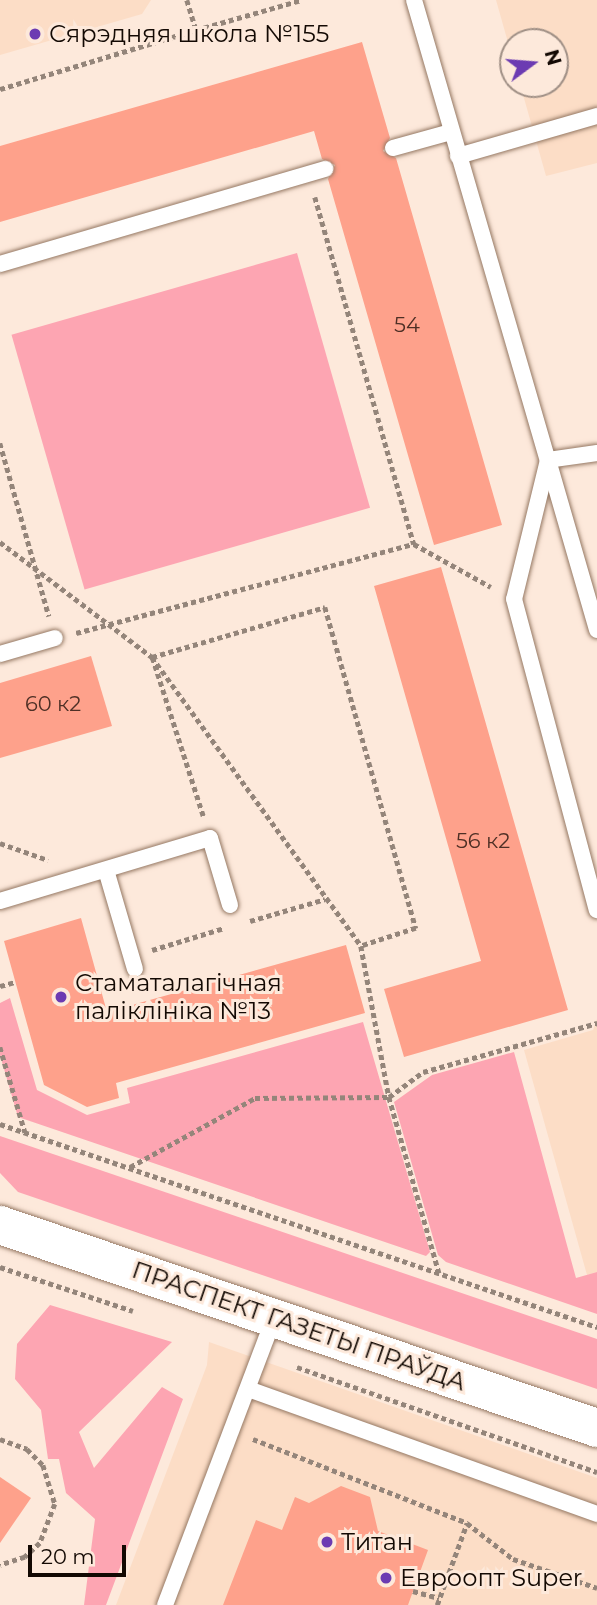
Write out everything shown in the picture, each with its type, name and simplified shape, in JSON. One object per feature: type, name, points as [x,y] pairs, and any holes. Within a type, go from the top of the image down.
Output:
[{"type":"main road","name":"ПРАСПЕКТ ГАЗЕТЫ ПРАЎДА","points":[[0,1225],[597,1428]]},
{"type":"lane","points":[[414,0],[457,156],[597,630]]},
{"type":"lane","points":[[457,156],[597,117]]},
{"type":"lane","points":[[393,148],[451,132]]},
{"type":"lane","points":[[0,264],[325,169]]},
{"type":"lane","points":[[548,460],[597,453]]},
{"type":"lane","points":[[548,460],[514,599],[597,910]]},
{"type":"lane","points":[[0,654],[55,638]]},
{"type":"lane","points":[[0,901],[210,838],[230,905]]},
{"type":"lane","points":[[106,870],[135,969]]},
{"type":"lane","points":[[165,1605],[274,1318]]},
{"type":"lane","points":[[248,1389],[597,1514]]},
{"type":"path","points":[[187,0],[196,30]]},
{"type":"path","points":[[0,89],[302,0]]},
{"type":"path","points":[[308,173],[414,544]]},
{"type":"path","points":[[0,443],[55,638],[414,544],[514,599]]},
{"type":"path","points":[[0,542],[152,657],[361,946],[389,1097],[439,1273]]},
{"type":"path","points":[[152,657],[325,607],[416,928],[361,946]]},
{"type":"path","points":[[152,657],[210,838]]},
{"type":"path","points":[[0,842],[88,875]]},
{"type":"path","points":[[0,986],[15,982]]},
{"type":"path","points":[[129,1168],[255,1098],[389,1097],[423,1072],[597,1023]]},
{"type":"path","points":[[0,1047],[25,1132]]},
{"type":"path","points":[[0,1124],[597,1327]]},
{"type":"path","points":[[0,1267],[144,1315]]},
{"type":"path","points":[[261,1354],[597,1472]]},
{"type":"path","points":[[232,1431],[467,1523],[513,1559],[597,1588]]},
{"type":"path","points":[[0,1439],[27,1449],[43,1465],[55,1504],[40,1543],[25,1557],[0,1565]]},
{"type":"path","points":[[437,1605],[467,1523]]},
{"type":"path","points":[[413,1591],[439,1598]]},
{"type":"shaded area","name":"Сярэдняя школа №155","points":[[0,0],[151,0],[142,14],[0,55]]},
{"type":"shaded area","points":[[496,0],[597,0],[597,163],[546,176],[524,98],[569,98],[569,28],[504,28]]},
{"type":"shaded area","points":[[297,253],[370,508],[85,590],[12,335]]},
{"type":"shaded area","points":[[10,998],[37,1090],[87,1115],[130,1103],[127,1088],[363,1022],[430,1252],[426,1256],[18,1117],[0,1055],[0,1003]]},
{"type":"shaded area","points":[[597,1019],[597,1272],[587,1275],[524,1050],[593,1030]]},
{"type":"shaded area","points":[[514,1052],[576,1278],[597,1272],[597,1314],[446,1262],[438,1255],[394,1102],[432,1075]]},
{"type":"shaded area","points":[[0,1136],[597,1339],[597,1389],[18,1192],[0,1173]]},
{"type":"shaded area","points":[[50,1305],[172,1342],[79,1432],[94,1468],[162,1387],[183,1399],[106,1605],[84,1605],[95,1519],[66,1493],[59,1459],[48,1459],[41,1410],[15,1379],[17,1344]]},
{"type":"shaded area","points":[[209,1342],[597,1478],[597,1605],[116,1605],[207,1365]]},
{"type":"building","points":[[362,42],[390,138],[383,151],[396,158],[502,525],[434,545],[328,179],[335,165],[322,159],[314,131],[0,222],[0,146]]},
{"type":"building","points":[[441,567],[568,1010],[404,1057],[384,989],[481,961],[374,586]]},
{"type":"building","points":[[91,656],[112,726],[0,758],[0,683]]},
{"type":"building","points":[[81,918],[107,1012],[346,945],[365,1013],[116,1083],[119,1098],[87,1107],[44,1085],[4,941]]},
{"type":"building","points":[[0,1477],[31,1498],[0,1543]]},
{"type":"building","name":"Титан","points":[[341,1486],[370,1497],[378,1531],[428,1550],[408,1605],[223,1605],[256,1520],[282,1530],[295,1497],[309,1503]]},
{"type":"place","name":"Сярэдняя школа №155","points":[[35,34]]},
{"type":"place","name":"Стаматалагічная паліклініка №13","points":[[61,997]]},
{"type":"place","name":"Титан","points":[[327,1542]]},
{"type":"place","name":"Евроопт Super","points":[[386,1578]]}]
